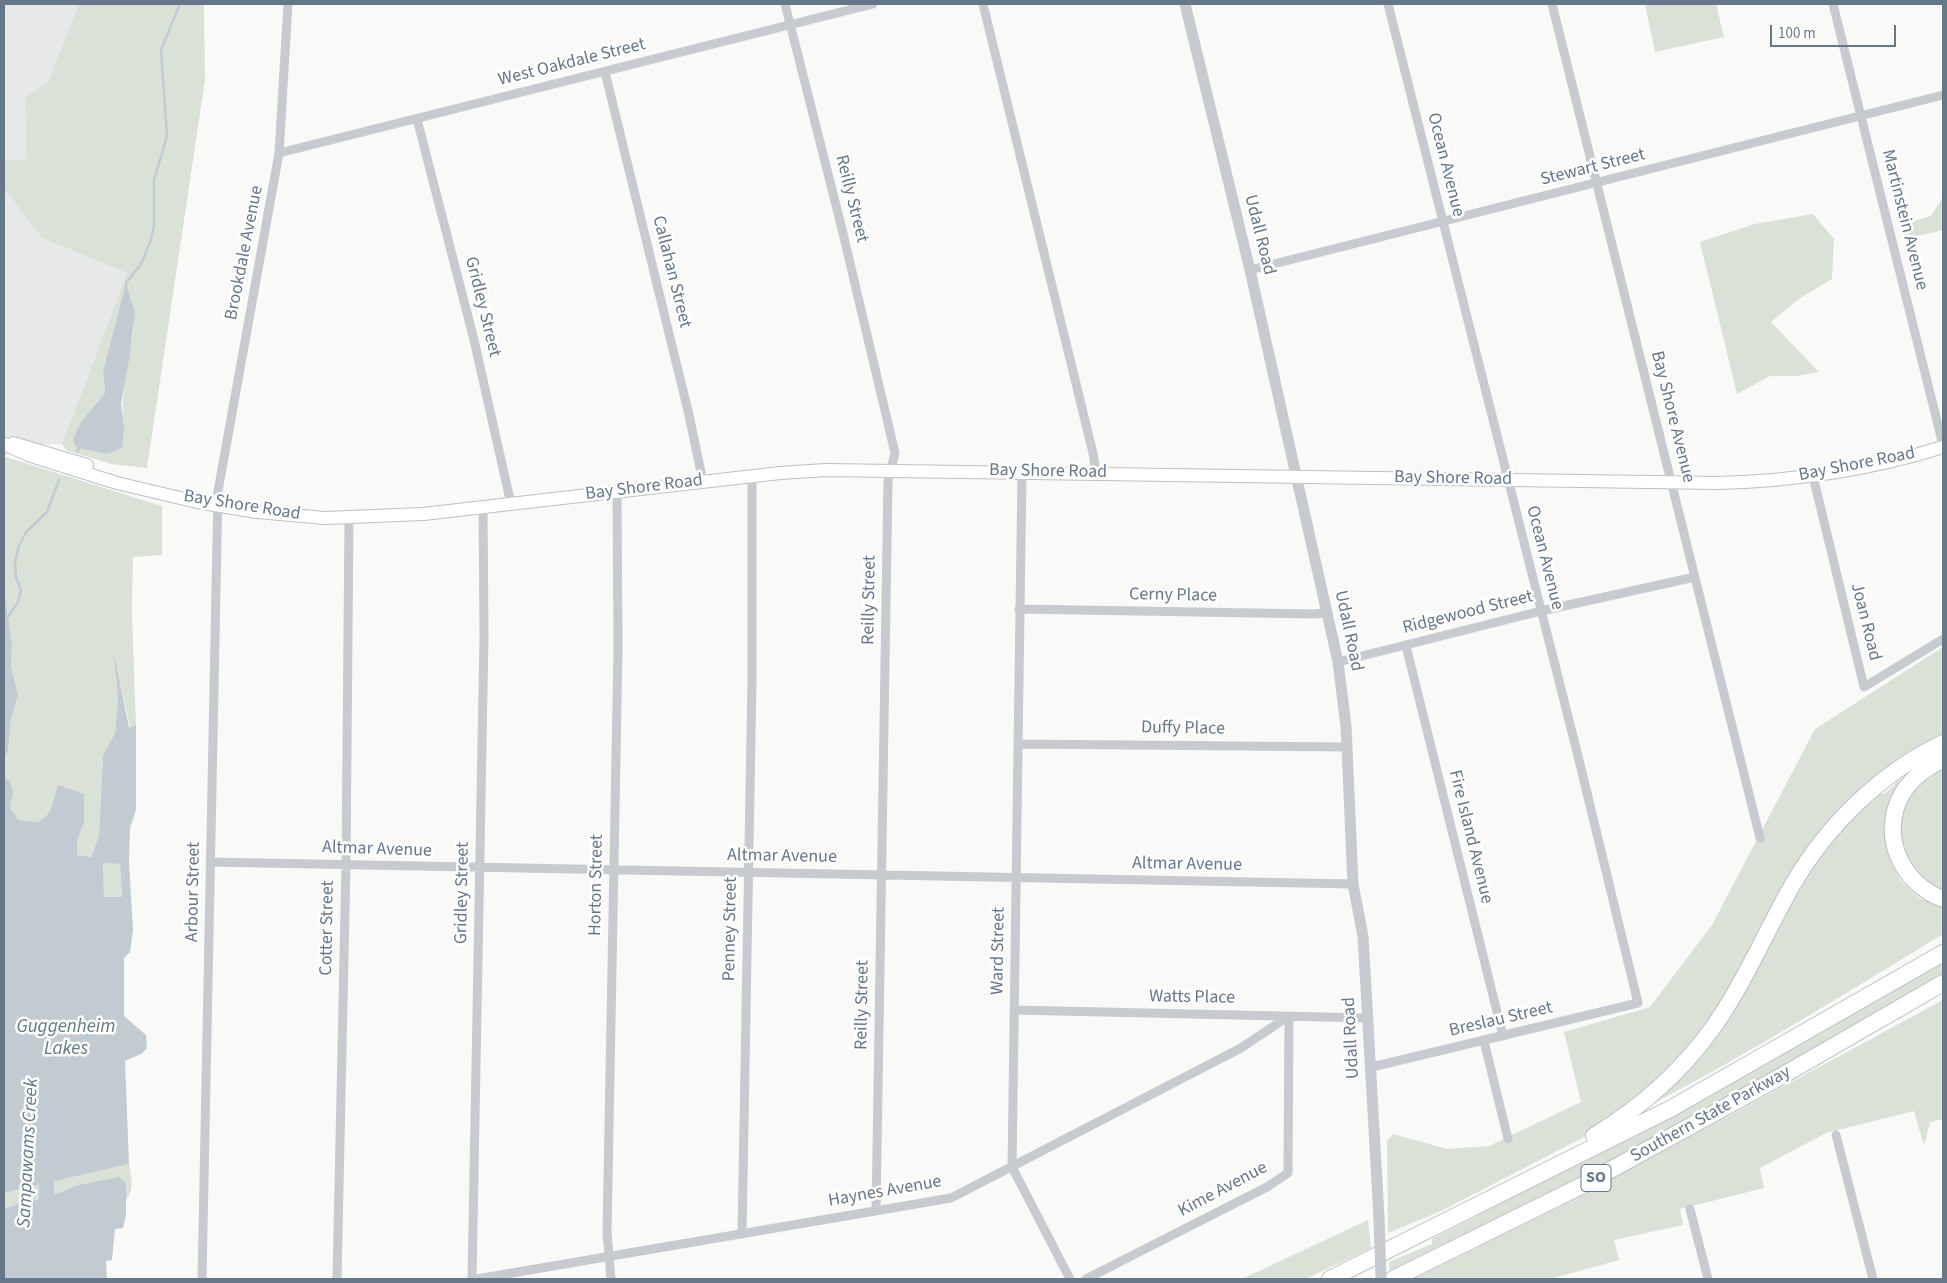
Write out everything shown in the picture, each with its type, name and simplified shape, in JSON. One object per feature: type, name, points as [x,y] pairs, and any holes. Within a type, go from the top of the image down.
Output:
[{"type":"highway","points":[[1534,1178],[1635,1108],[1675,1073],[1698,1048],[1719,1018],[1793,884],[1822,842],[1870,792],[1903,766],[1943,743]]},
{"type":"highway","points":[[1943,759],[1920,773],[1908,786],[1898,802],[1893,827],[1896,852],[1909,876],[1928,892],[1943,899]]},
{"type":"highway","name":"Southern State Parkway","points":[[1616,1135],[1666,1103],[1943,941]]},
{"type":"highway","name":"Southern State Parkway","points":[[1330,1279],[1670,1109],[1752,1064],[1943,953]]},
{"type":"highway","name":"Southern State Parkway","points":[[1393,1279],[1583,1186],[1772,1082],[1943,984]]},
{"type":"main road","name":"Bay Shore Road","points":[[4,442],[30,446],[118,475],[155,491],[217,505],[289,515],[349,518],[409,516],[752,476],[826,470],[892,469],[1731,483],[1813,476],[1887,462],[1943,446]]},
{"type":"street","name":"Brookdale Avenue","points":[[217,505],[218,484],[279,153],[288,4]]},
{"type":"street","name":"Reilly Street","points":[[785,4],[895,450],[888,481],[876,1211]]},
{"type":"street","name":"West Oakdale Street","points":[[279,153],[873,4]]},
{"type":"street","points":[[983,4],[1094,453],[1096,473]]},
{"type":"street","name":"Udall Road","points":[[1185,4],[1250,270],[1338,662],[1346,747],[1353,884],[1363,936],[1369,1018],[1381,1279]]},
{"type":"street","name":"Ocean Avenue","points":[[1388,4],[1638,1004]]},
{"type":"street","name":"Bay Shore Avenue","points":[[1552,4],[1760,838]]},
{"type":"street","name":"Martinstein Avenue","points":[[1833,4],[1943,446]]},
{"type":"street","name":"Callahan Street","points":[[605,72],[687,406],[703,482]]},
{"type":"street","name":"Stewart Street","points":[[1250,270],[1943,95]]},
{"type":"street","name":"Gridley Street","points":[[417,119],[474,340],[511,504]]},
{"type":"street","name":"Ward Street","points":[[1022,472],[1012,1167],[1070,1279]]},
{"type":"street","name":"Penney Street","points":[[742,1234],[752,476]]},
{"type":"street","name":"Joan Road","points":[[1813,476],[1864,687],[1943,640]]},
{"type":"street","name":"Horton Street","points":[[611,1279],[607,1257],[618,650],[617,491]]},
{"type":"street","name":"Arbour Street","points":[[202,1279],[217,505]]},
{"type":"street","name":"Gridley Street","points":[[472,1279],[484,637],[483,507]]},
{"type":"street","name":"Cotter Street","points":[[337,1279],[346,865],[349,518]]},
{"type":"street","name":"Ridgewood Street","points":[[1338,662],[1541,611],[1695,577]]},
{"type":"street","name":"Cerny Place","points":[[1019,609],[1326,613]]},
{"type":"street","name":"Fire Island Avenue","points":[[1406,646],[1503,1036]]},
{"type":"street","name":"Duffy Place","points":[[1019,744],[1346,747]]},
{"type":"street","name":"Altmar Avenue","points":[[210,862],[480,869],[1353,884]]},
{"type":"street","name":"Breslau Street","points":[[1372,1067],[1638,1004]]},
{"type":"street","name":"Watts Place","points":[[1014,1010],[1369,1018]]},
{"type":"street","name":"Haynes Avenue","points":[[477,1279],[951,1198],[1241,1048],[1289,1016]]},
{"type":"street","name":"Kime Avenue","points":[[1086,1279],[1267,1187],[1288,1173],[1289,1016]]},
{"type":"street","points":[[1484,1041],[1508,1139]]},
{"type":"street","points":[[1836,1135],[1872,1279]]},
{"type":"street","points":[[1690,1209],[1708,1279]]},
{"type":"shaded area","points":[[4,4],[79,4],[48,82],[25,97],[26,159],[4,160]]},
{"type":"shaded area","points":[[79,4],[204,4],[205,80],[147,468],[111,464],[66,450],[62,444],[127,273],[42,238],[4,189],[4,160],[26,159],[25,97],[48,82]],"holes":[[[126,284],[132,302],[134,328],[123,397],[124,426],[95,405],[105,393],[103,371]]]},
{"type":"shaded area","points":[[1645,4],[1716,4],[1724,37],[1655,52]]},
{"type":"shaded area","points":[[4,189],[42,238],[127,273],[62,444],[25,444],[4,456]]},
{"type":"shaded area","points":[[1943,197],[1943,230],[1904,239],[1907,223],[1931,216]]},
{"type":"shaded area","points":[[1813,214],[1834,239],[1832,279],[1800,298],[1771,322],[1819,372],[1796,376],[1770,376],[1737,394],[1700,242],[1755,224]]},
{"type":"shaded area","points":[[6,457],[162,506],[162,555],[133,557],[132,614],[136,725],[130,728],[115,658],[118,699],[115,733],[103,755],[99,836],[91,857],[77,855],[77,840],[84,823],[50,812],[39,822],[19,820],[10,808],[9,780],[4,778],[4,757],[8,751],[11,719],[18,695],[11,667],[12,643],[4,590],[4,458]]},
{"type":"shaded area","points":[[1943,647],[1943,740],[1823,833],[1701,1042],[1649,1096],[1594,1132],[1441,1211],[1388,1233],[1387,1141],[1393,1134],[1447,1149],[1489,1146],[1581,1102],[1564,1032],[1650,1007],[1712,925],[1815,729]]},
{"type":"shaded area","points":[[1943,764],[1943,896],[1917,881],[1901,854],[1898,822],[1910,791]]},
{"type":"shaded area","points":[[1900,779],[1889,853],[1900,880],[1919,898],[1943,907],[1943,934],[1762,1043],[1651,1105],[1811,869],[1850,821],[1880,791],[1884,794]]},
{"type":"shaded area","points":[[103,863],[120,864],[122,897],[104,898]]},
{"type":"shaded area","points":[[1943,960],[1943,975],[1807,1054],[1530,1204],[1390,1276],[1389,1262],[1432,1244],[1432,1239],[1695,1103]]},
{"type":"shaded area","points":[[1943,1000],[1943,1119],[1930,1122],[1924,1146],[1914,1111],[1826,1133],[1760,1168],[1764,1188],[1680,1209],[1683,1225],[1614,1240],[1619,1260],[1550,1279],[1414,1279],[1588,1192]]},
{"type":"shaded area","points":[[129,1164],[131,1191],[126,1200],[126,1183],[75,1186],[46,1198],[20,1203],[4,1209],[4,1193]]},
{"type":"shaded area","points":[[1368,1220],[1371,1248],[1306,1279],[1242,1279]]},
{"type":"water","points":[[126,283],[135,312],[130,355],[121,404],[124,426],[122,448],[107,454],[79,448],[75,446],[73,439],[81,422],[105,393],[103,371]]},
{"type":"water","points":[[4,590],[12,643],[11,667],[18,695],[11,719],[8,751],[4,757]]},
{"type":"water","name":"Guggenheim Lakes","points":[[114,652],[129,728],[136,725],[136,810],[130,828],[129,862],[133,930],[130,952],[124,958],[124,1016],[146,1035],[147,1048],[141,1054],[125,1061],[129,1164],[4,1193],[4,778],[9,780],[13,792],[10,808],[19,820],[39,822],[50,812],[58,785],[84,794],[84,823],[77,840],[77,855],[91,857],[99,836],[103,755],[115,733],[118,699]],"holes":[[[103,863],[120,864],[122,897],[104,897]]]},
{"type":"water","points":[[119,1177],[126,1183],[126,1215],[123,1228],[115,1229],[112,1260],[106,1261],[107,1279],[4,1279],[4,1209],[20,1203],[46,1198],[75,1186]]},
{"type":"waterway","name":"Sampawams Creek","points":[[126,286],[126,283],[141,264],[151,240],[154,225],[154,180],[167,136],[161,50],[180,4]]},
{"type":"waterway","name":"Sampawams Creek","points":[[77,452],[80,446]]},
{"type":"waterway","name":"Sampawams Creek","points":[[7,618],[18,602],[21,590],[16,578],[15,563],[18,548],[26,532],[47,512],[59,480]]},
{"type":"waterway","name":"Sampawams Creek","points":[[46,1217],[47,1163]]}]
